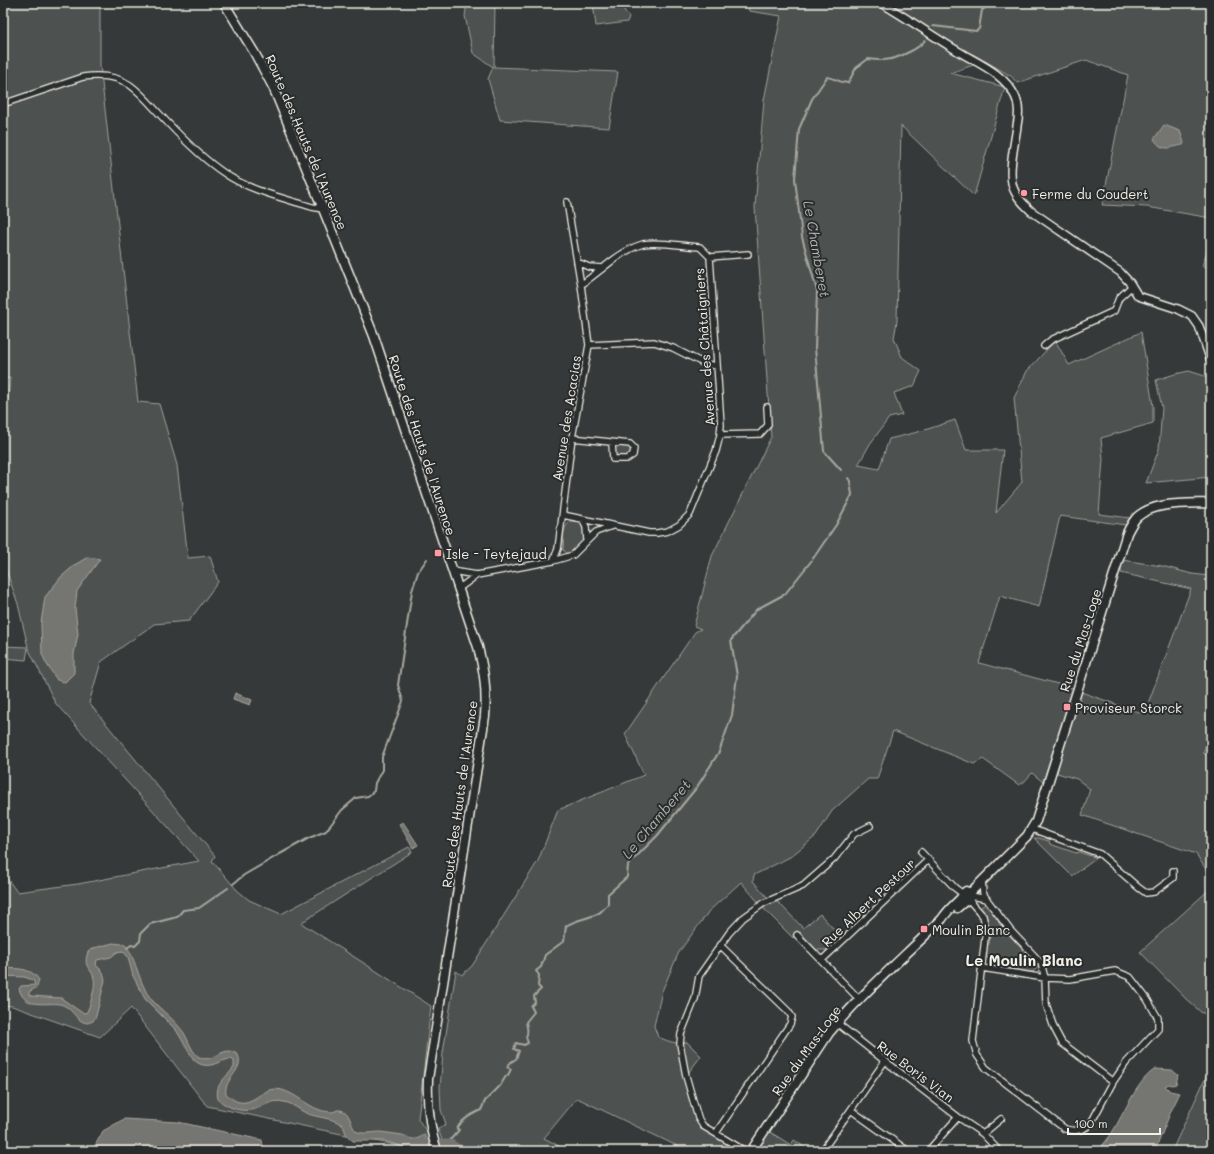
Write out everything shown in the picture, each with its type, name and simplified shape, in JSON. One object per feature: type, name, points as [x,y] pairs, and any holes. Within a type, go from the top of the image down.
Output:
[{"type":"main road","name":"Route des Hauts de l'Aurence","points":[[224,3],[254,52],[273,87],[374,336],[478,647],[484,672],[486,699],[484,722],[428,1078],[428,1113],[431,1133],[437,1151]]},
{"type":"main road","name":"Rue du Mas-Loge","points":[[751,1151],[837,1023],[859,999],[967,897],[1032,829],[1036,821],[1126,533],[1136,518],[1155,507],[1211,503]]},
{"type":"street","points":[[881,3],[1002,78],[1016,97],[1018,105],[1019,116],[1011,170],[1011,182],[1020,201],[1031,211],[1120,272],[1138,296],[1178,309],[1192,316],[1199,326],[1211,361]]},
{"type":"street","points":[[3,104],[83,77],[96,75],[120,80],[130,85],[207,160],[224,174],[244,184],[312,207],[323,208]]},
{"type":"street","name":"Avenue des Acacias","points":[[553,561],[558,549],[572,438],[589,345],[581,285],[566,202]]},
{"type":"street","points":[[581,285],[618,256],[635,247],[645,244],[700,247],[710,257],[748,254]]},
{"type":"street","name":"Avenue des Châtaigniers","points":[[563,514],[649,533],[657,533],[668,531],[679,525],[690,514],[716,451],[720,434],[710,257]]},
{"type":"street","points":[[577,262],[589,267],[603,268]]},
{"type":"street","points":[[1044,346],[1051,340],[1114,311],[1118,298],[1132,286]]},
{"type":"street","points":[[589,345],[654,342],[673,348],[705,364],[717,366]]},
{"type":"street","points":[[720,434],[760,434],[768,425],[767,407]]},
{"type":"street","points":[[572,438],[612,443]]},
{"type":"street","points":[[582,519],[586,527],[587,540]]},
{"type":"street","points":[[452,571],[477,575],[553,561],[573,555],[596,532],[612,525]]},
{"type":"street","points":[[458,589],[477,575]]},
{"type":"street","points":[[745,1151],[703,1126],[698,1118],[686,1076],[680,1044],[681,1034],[695,999],[699,976],[729,933],[743,918],[764,903],[803,886],[834,859],[854,834],[870,826]]},
{"type":"street","points":[[1032,829],[1100,854],[1146,893],[1154,892],[1173,878],[1173,871]]},
{"type":"street","name":"Rue Albert Pestour","points":[[921,852],[955,888],[967,897],[983,916],[985,922],[986,929],[974,1041],[977,1055],[986,1068],[1065,1129],[1073,1131],[1081,1130],[1087,1127],[1091,1123],[1113,1082],[1126,1063],[1158,1029],[1158,1018],[1147,999],[1130,977],[1115,972],[1070,979],[1045,978],[982,968]]},
{"type":"street","name":"Rue Albert Pestour","points":[[822,960],[928,860]]},
{"type":"street","points":[[982,880],[983,893],[986,899],[1010,930],[1041,963],[1045,978],[1046,1004],[1054,1028],[1062,1043],[1113,1082]]},
{"type":"street","points":[[967,897],[986,899]]},
{"type":"street","points":[[797,935],[859,999]]},
{"type":"street","points":[[716,1133],[790,1024],[792,1017],[788,1011],[721,946]]},
{"type":"street","name":"Rue Boris Vian","points":[[837,1023],[958,1117],[983,1134],[1000,1151]]},
{"type":"street","points":[[824,1148],[885,1061]]},
{"type":"street","points":[[851,1110],[908,1151]]},
{"type":"street","points":[[928,1151],[958,1117]]},
{"type":"street","points":[[983,1134],[1001,1118]]},
{"type":"shaded area","points":[[3,3],[100,4],[100,65],[138,402],[159,404],[177,465],[188,558],[210,556],[218,582],[189,621],[154,624],[101,662],[89,703],[215,856],[212,861],[237,890],[249,900],[281,914],[409,847],[412,852],[301,923],[431,1006],[418,1119],[440,1151],[423,1151],[207,1106],[131,1008],[100,1037],[12,1006],[3,1005],[3,873],[17,892],[78,884],[199,861],[56,704],[28,648],[26,660],[3,658],[3,646],[28,647],[18,604],[3,561],[3,450],[10,378],[3,379]]},
{"type":"shaded area","points":[[467,3],[495,3],[494,67],[618,72],[609,128],[500,120],[488,79],[493,67],[473,53],[465,16]]},
{"type":"shaded area","points":[[593,3],[619,3],[629,17],[627,22],[596,26]]},
{"type":"shaded area","points":[[747,3],[1211,3],[1211,218],[1147,207],[1102,205],[1128,75],[1086,60],[1017,83],[1011,76],[985,61],[950,73],[1005,87],[974,196],[901,126],[897,321],[894,338],[902,357],[921,371],[914,386],[894,393],[902,415],[889,418],[870,444],[858,465],[879,469],[889,439],[922,431],[955,420],[966,450],[1003,450],[996,513],[1022,482],[1014,398],[1027,371],[1053,343],[1056,342],[1069,365],[1141,332],[1153,406],[1153,423],[1101,438],[1103,459],[1099,514],[1130,518],[1126,525],[1060,516],[1039,607],[1000,596],[979,663],[1073,688],[1043,782],[1032,773],[1019,785],[983,759],[974,764],[893,731],[877,779],[868,779],[832,811],[816,836],[790,857],[754,875],[753,881],[767,897],[779,903],[803,928],[820,914],[840,936],[826,950],[817,950],[800,932],[793,938],[765,910],[741,882],[709,911],[679,952],[662,991],[654,1026],[658,1037],[676,1043],[687,1042],[701,1056],[686,1076],[703,1126],[745,1151],[684,1151],[675,1145],[577,1098],[544,1138],[568,1151],[446,1151],[438,1129],[446,1124],[441,1110],[440,1088],[443,1053],[456,971],[462,975],[472,966],[538,861],[558,810],[644,775],[625,734],[695,632],[701,629],[694,626],[712,556],[771,437],[755,207],[764,100],[781,16],[749,11]]},
{"type":"shaded area","points":[[1164,125],[1180,131],[1184,143],[1183,145],[1164,148],[1157,143],[1154,139]]},
{"type":"shaded area","points":[[1211,239],[1211,268],[1202,266]]},
{"type":"shaded area","points":[[1189,371],[1211,378],[1211,477],[1146,483],[1159,449],[1162,408],[1156,380]]},
{"type":"shaded area","points":[[612,443],[630,444],[634,448],[633,455],[613,459]]},
{"type":"shaded area","points":[[575,520],[581,522],[584,526],[584,540],[571,553],[567,553],[563,550],[564,532],[567,524]]},
{"type":"shaded area","points":[[88,557],[100,559],[77,591],[75,608],[78,634],[74,654],[74,673],[65,682],[57,680],[42,654],[41,623],[45,597],[61,577],[76,564]]},
{"type":"shaded area","points":[[1122,560],[1162,566],[1192,574],[1210,576],[1211,569],[1211,732],[1203,753],[1211,757],[1211,877],[1196,854],[1082,815],[1090,789],[1077,779],[1057,773],[1063,746],[1081,692],[1144,714],[1191,589],[1121,573]]},
{"type":"shaded area","points":[[235,693],[252,700],[250,705],[233,699]]},
{"type":"shaded area","points":[[403,822],[418,845],[413,848],[399,824]]},
{"type":"shaded area","points":[[1034,838],[1049,841],[1050,844],[1076,853],[1079,852],[1097,858],[1072,876]]},
{"type":"shaded area","points":[[1211,888],[1211,1014],[1202,1013],[1187,1000],[1140,952]]},
{"type":"shaded area","points":[[986,903],[1000,920],[998,922],[1022,949],[1024,948],[1038,964],[1037,968],[1033,972],[999,966],[988,959],[986,952],[987,945],[989,944],[990,933],[988,932],[988,920],[980,908]]},
{"type":"shaded area","points":[[113,943],[124,944],[128,948],[148,994],[184,1033],[195,1054],[206,1059],[228,1051],[238,1055],[239,1065],[226,1089],[226,1094],[233,1100],[239,1102],[249,1101],[266,1091],[275,1089],[281,1090],[292,1094],[314,1108],[320,1110],[330,1112],[339,1110],[344,1111],[354,1129],[358,1132],[381,1132],[402,1135],[414,1139],[424,1134],[430,1151],[409,1151],[401,1146],[384,1141],[353,1141],[347,1136],[341,1124],[306,1113],[293,1105],[280,1101],[269,1103],[250,1110],[235,1109],[226,1105],[218,1099],[217,1093],[219,1085],[234,1067],[234,1061],[231,1059],[212,1065],[206,1065],[200,1064],[194,1060],[176,1030],[145,999],[133,976],[128,957],[123,951],[117,952],[111,957],[97,960],[96,965],[103,972],[105,980],[96,1016],[93,1021],[88,1023],[81,1021],[63,1005],[39,1004],[27,1000],[22,996],[19,989],[21,986],[35,985],[33,980],[24,977],[3,976],[3,968],[28,971],[39,980],[37,987],[29,992],[29,995],[61,998],[81,1012],[86,1013],[94,986],[93,975],[86,962],[88,952],[94,948]]},
{"type":"shaded area","points":[[1211,1066],[1211,1151],[1172,1151],[1175,1144]]},
{"type":"shaded area","points":[[1156,1069],[1172,1070],[1178,1075],[1176,1084],[1169,1084],[1165,1086],[1170,1091],[1179,1093],[1155,1151],[1097,1151],[1111,1134],[1138,1088],[1150,1073]]},
{"type":"shaded area","points":[[124,1119],[178,1122],[262,1140],[264,1151],[92,1151],[103,1131]]},
{"type":"shaded area","points":[[765,1129],[791,1145],[794,1140],[810,1151],[751,1151]]},
{"type":"waterway","name":"Le Chamberet","points":[[933,26],[976,31],[979,29],[982,10],[993,3]]},
{"type":"waterway","name":"Le Chamberet","points":[[841,470],[824,451],[815,348],[817,291],[802,237],[795,179],[799,129],[812,99],[827,77],[848,83],[856,68],[868,59],[886,60],[896,58],[917,48],[925,40]]},
{"type":"waterway","name":"Le Chamberet","points":[[450,1145],[451,1139],[459,1130],[457,1129],[461,1123],[481,1110],[485,1101],[500,1086],[508,1075],[511,1069],[507,1067],[516,1059],[519,1051],[514,1049],[516,1043],[524,1045],[528,1043],[526,1037],[528,1031],[526,1022],[534,1012],[531,1006],[535,1002],[534,996],[541,989],[538,986],[539,975],[536,971],[541,967],[545,955],[564,941],[566,926],[599,913],[608,904],[608,894],[627,877],[628,865],[657,836],[697,787],[719,752],[732,715],[737,676],[731,640],[757,609],[785,594],[812,560],[836,525],[852,495],[850,481],[848,478]]},
{"type":"waterway","points":[[233,884],[244,875],[280,854],[309,838],[326,831],[342,810],[356,798],[368,796],[374,791],[375,783],[382,770],[382,757],[403,701],[398,685],[412,591],[418,572],[427,559]]},
{"type":"waterway","points":[[127,948],[131,945],[135,946],[140,941],[141,933],[150,924],[177,917],[183,910],[199,908],[228,888]]},
{"type":"waterway","points":[[415,1145],[450,1145],[460,1151]]},
{"type":"place","name":"Ferme du Coudert","points":[[1024,193]]},
{"type":"place","name":"Isle - Teytejaud","points":[[438,553]]},
{"type":"place","name":"Proviseur Storck","points":[[1067,707]]},
{"type":"place","name":"Moulin Blanc","points":[[924,929]]},
{"type":"district","name":"Le Moulin Blanc","points":[[1024,960]]}]
